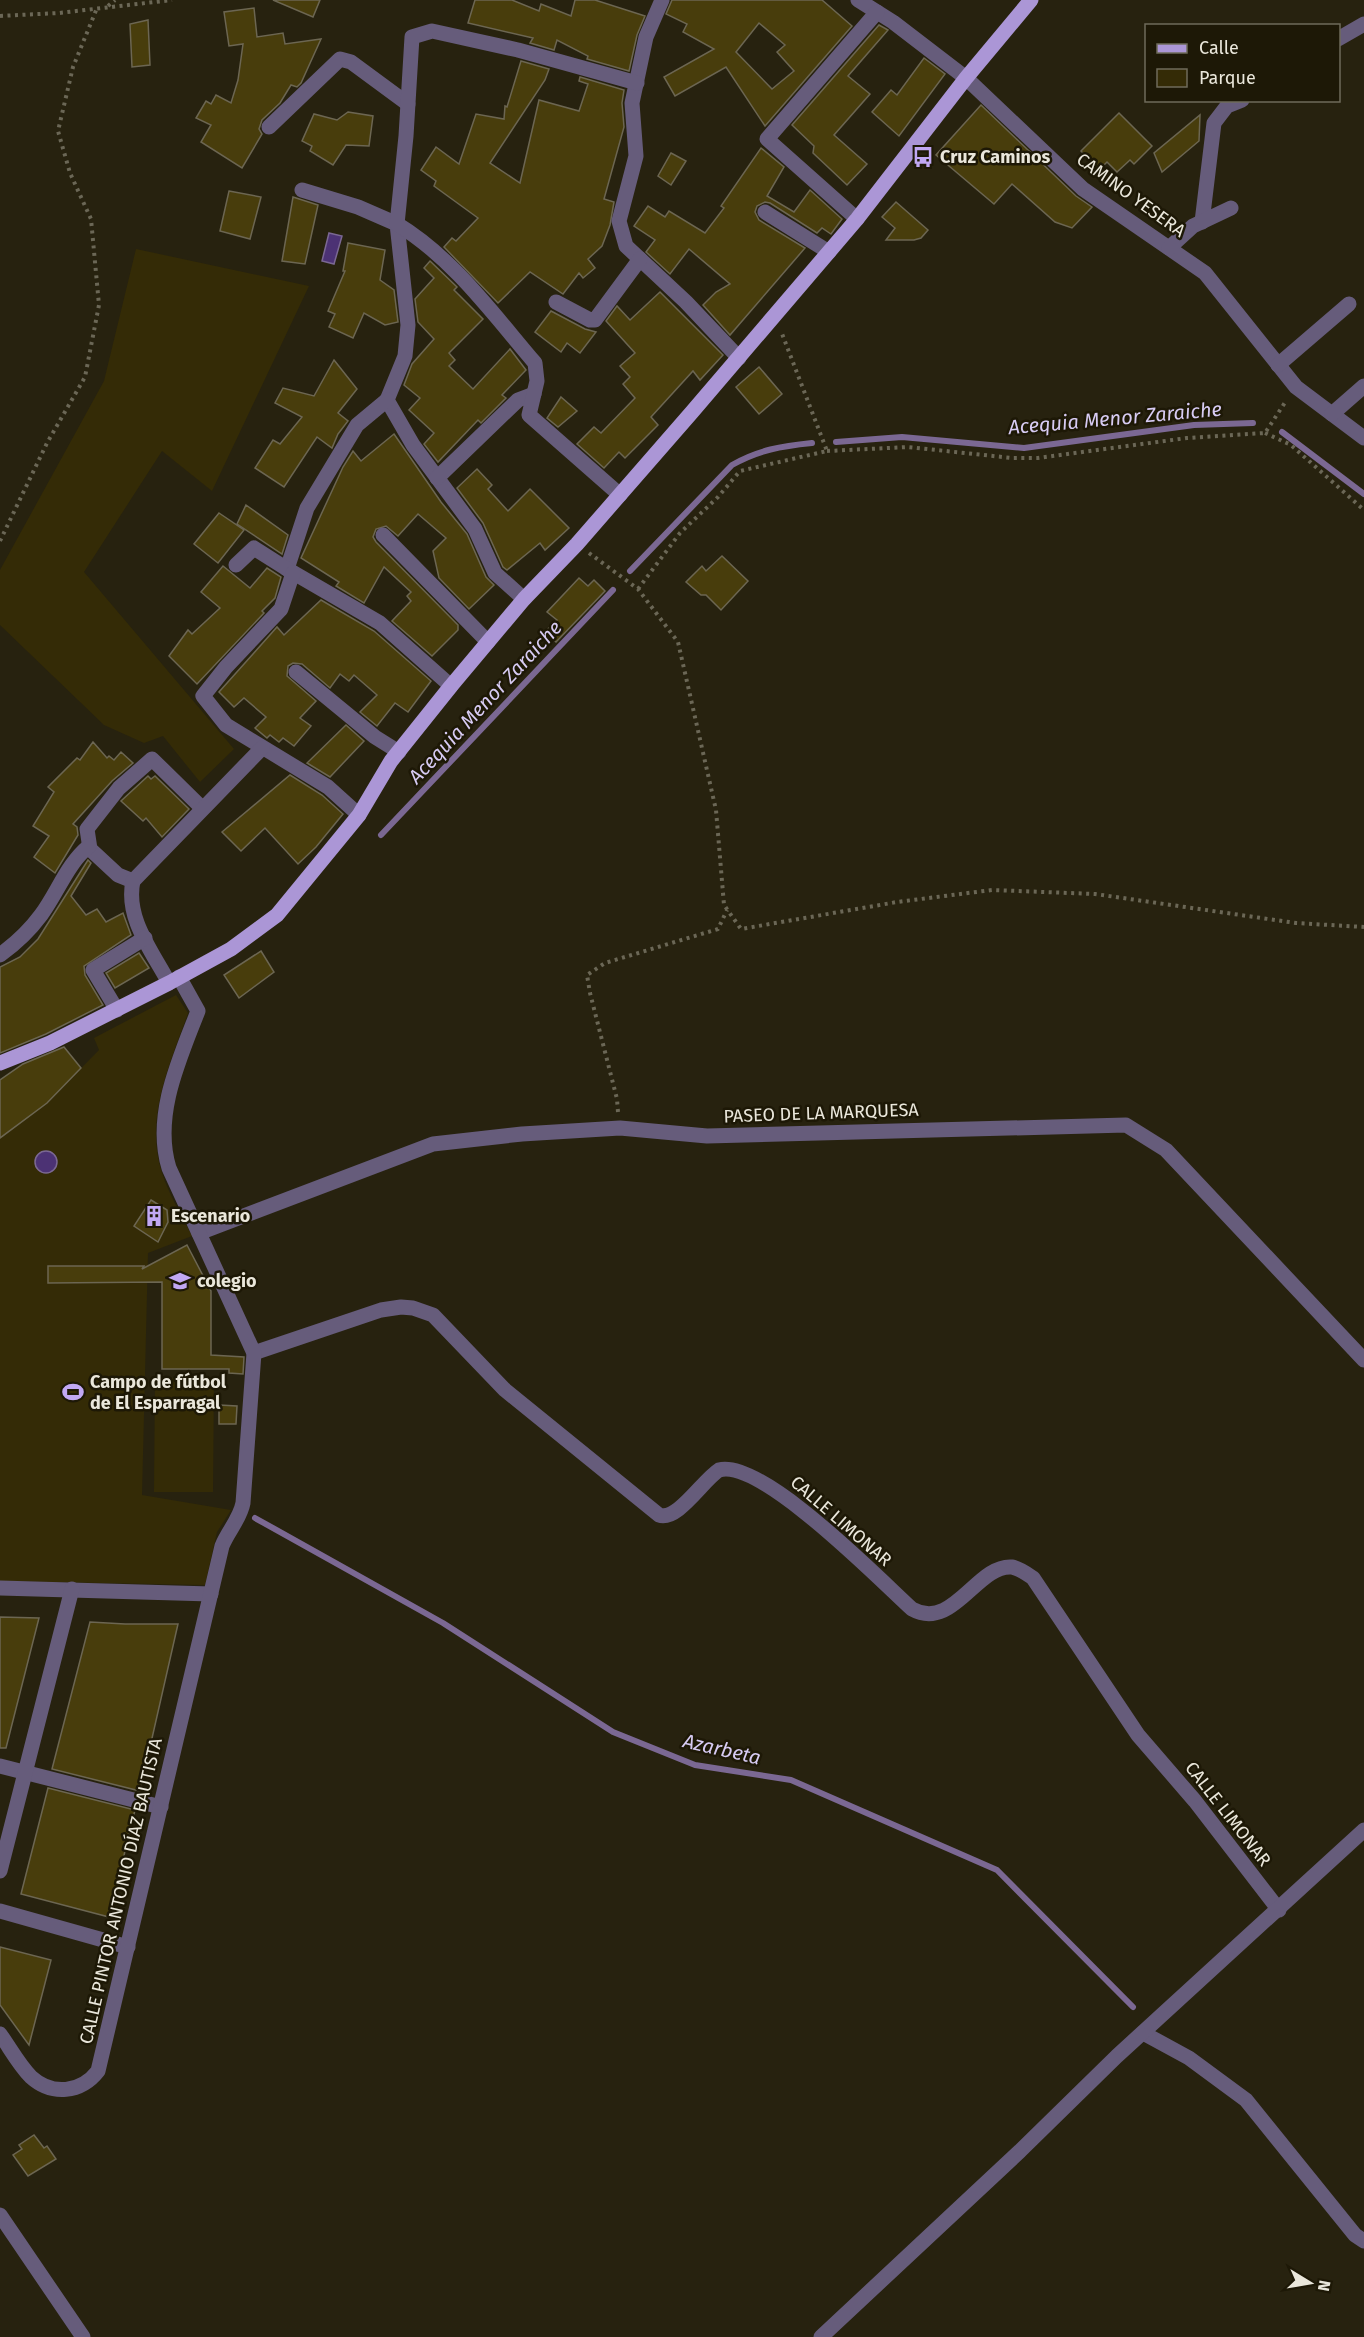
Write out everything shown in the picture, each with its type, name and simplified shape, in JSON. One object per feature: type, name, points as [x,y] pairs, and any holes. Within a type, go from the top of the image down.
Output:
[{"type":"main road","points":[[0,1063],[50,1043],[174,980],[231,949],[277,915],[359,815],[399,752],[451,686],[524,599],[620,495],[857,219],[966,78],[1031,0]]},
{"type":"street","points":[[662,0],[646,37],[632,103],[636,156],[619,221],[626,246],[686,302],[738,358]]},
{"type":"street","name":"CAMINO YESERA","points":[[858,0],[893,22],[966,78],[1083,189],[1205,273],[1296,387],[1364,438]]},
{"type":"street","points":[[857,219],[767,139],[877,12]]},
{"type":"street","points":[[1340,38],[1364,24]]},
{"type":"street","points":[[359,815],[328,787],[226,725],[203,696],[226,667],[281,609],[307,508],[357,425],[387,400],[405,356],[408,325],[397,224],[412,37],[432,31],[519,50],[636,83]]},
{"type":"street","points":[[269,127],[340,59],[351,62],[408,104]]},
{"type":"street","points":[[1202,222],[1214,123],[1227,106],[1237,102]]},
{"type":"street","points":[[302,190],[358,207],[397,224],[421,238],[460,276],[535,363],[537,381],[529,415],[620,495]]},
{"type":"street","points":[[1169,248],[1193,226],[1232,208]]},
{"type":"street","points":[[765,212],[829,252]]},
{"type":"street","points":[[556,302],[590,320],[595,320],[640,259]]},
{"type":"street","points":[[1278,365],[1349,304]]},
{"type":"street","points":[[1332,414],[1364,386]]},
{"type":"street","points":[[437,478],[518,400],[534,394]]},
{"type":"street","points":[[387,400],[413,445],[475,529],[495,573],[524,599]]},
{"type":"street","points":[[383,535],[488,642]]},
{"type":"street","points":[[236,565],[254,548],[380,623],[451,686]]},
{"type":"street","points":[[296,672],[375,737],[399,752]]},
{"type":"street","points":[[0,1588],[212,1594],[225,1537],[242,1510],[254,1353],[169,1168],[163,1140],[164,1120],[171,1089],[198,1011],[137,925],[130,897],[133,881],[262,748]]},
{"type":"street","points":[[133,881],[118,874],[89,846],[87,829],[119,788],[152,759],[202,808]]},
{"type":"street","points":[[0,955],[12,946],[40,916],[78,855],[89,846]]},
{"type":"street","points":[[117,1010],[93,970],[145,938]]},
{"type":"street","name":"PASEO DE LA MARQUESA","points":[[199,1233],[433,1144],[522,1134],[620,1128],[707,1136],[1126,1125],[1166,1150],[1364,1360]]},
{"type":"street","name":"CALLE LIMONAR","points":[[254,1353],[381,1310],[401,1306],[425,1310],[441,1322],[505,1390],[663,1517],[675,1513],[719,1470],[726,1468],[743,1471],[781,1493],[912,1609],[930,1615],[938,1613],[999,1569],[1011,1567],[1024,1571],[1033,1578],[1138,1735],[1196,1801],[1279,1910]]},
{"type":"street","points":[[0,1871],[72,1589]]},
{"type":"street","name":"CALLE PINTOR ANTONIO DÍAZ BAUTISTA","points":[[0,2034],[29,2075],[39,2084],[60,2090],[71,2090],[84,2085],[98,2071],[212,1594]]},
{"type":"street","points":[[0,1766],[161,1807]]},
{"type":"street","points":[[821,2337],[1143,2033],[1364,1830]]},
{"type":"street","points":[[0,1911],[128,1947]]},
{"type":"street","points":[[1143,2033],[1189,2058],[1245,2100],[1355,2235],[1364,2241]]},
{"type":"street","points":[[0,2215],[83,2337]]},
{"type":"path","points":[[107,7],[115,0]]},
{"type":"path","points":[[0,16],[172,0]]},
{"type":"path","points":[[0,541],[47,443],[85,377],[97,316],[99,305],[91,219],[70,173],[58,131],[74,67],[97,8]]},
{"type":"path","points":[[775,315],[827,452]]},
{"type":"path","points":[[1265,433],[1296,387]]},
{"type":"path","points":[[638,589],[680,533],[718,497],[740,471],[827,452],[908,447],[1012,458],[1038,458],[1188,438],[1265,433],[1292,445],[1364,510]]},
{"type":"path","points":[[577,544],[638,589],[678,642],[716,810],[724,905],[741,929],[897,902],[992,890],[1095,894],[1296,923],[1364,927]]},
{"type":"path","points":[[620,1128],[617,1099],[587,975],[605,963],[717,929],[728,910]]},
{"type":"green space","points":[[136,249],[309,286],[212,491],[162,451],[84,572],[234,749],[200,782],[163,736],[144,743],[104,725],[0,625],[0,570],[104,381]]},
{"type":"green space","points":[[176,995],[188,1013],[162,1092],[156,1132],[157,1153],[168,1189],[192,1236],[148,1253],[142,1495],[231,1510],[217,1532],[205,1585],[0,1581],[0,1137],[47,1103],[99,1050],[94,1038]]},
{"type":"green space","points":[[155,1378],[214,1379],[213,1492],[154,1492]]},
{"type":"shaded area","points":[[329,233],[342,236],[334,264],[322,261]]},
{"type":"shaded area","points":[[46,1151],[54,1154],[57,1162],[54,1170],[46,1173],[38,1170],[35,1162],[38,1154]]},
{"type":"building","points":[[273,0],[320,0],[313,17]]},
{"type":"building","points":[[475,0],[512,0],[539,11],[541,4],[571,16],[575,0],[595,0],[645,16],[637,35],[629,71],[587,59],[588,56],[557,40],[554,50],[530,43],[533,38],[468,23]]},
{"type":"building","points":[[672,0],[822,0],[852,26],[765,126],[726,67],[675,96],[664,77],[714,49],[683,32],[687,24],[666,14]],"holes":[[[759,23],[785,45],[777,52],[794,71],[772,89],[736,52]]]},
{"type":"building","points":[[254,8],[257,37],[283,33],[285,44],[321,39],[301,83],[297,87],[291,85],[280,103],[262,120],[259,129],[262,134],[242,168],[201,142],[211,125],[196,118],[206,101],[211,104],[216,95],[231,103],[238,80],[243,44],[229,46],[224,12]]},
{"type":"building","points":[[148,20],[150,65],[132,67],[130,24]]},
{"type":"building","points":[[879,25],[888,30],[848,76],[870,94],[834,135],[867,164],[847,185],[813,153],[814,146],[792,125]]},
{"type":"building","points":[[924,58],[945,74],[899,136],[872,112],[891,90],[897,95]]},
{"type":"building","points":[[521,61],[549,69],[545,80],[490,163],[520,183],[539,100],[579,111],[588,84],[579,81],[580,77],[624,90],[622,103],[624,127],[604,199],[614,202],[610,225],[602,246],[588,259],[595,268],[583,278],[579,273],[563,294],[530,272],[498,303],[444,247],[452,238],[456,241],[478,218],[434,186],[436,181],[421,170],[436,147],[459,164],[476,114],[504,119],[505,106],[507,107]]},
{"type":"building","points":[[981,105],[1076,196],[1092,207],[1072,228],[1055,222],[1012,184],[994,204],[936,155]]},
{"type":"building","points":[[348,112],[373,116],[369,146],[346,145],[333,165],[310,151],[312,146],[302,141],[314,114],[337,120]]},
{"type":"building","points":[[1119,113],[1152,146],[1134,164],[1130,160],[1117,172],[1107,162],[1099,170],[1081,151]]},
{"type":"building","points":[[1200,115],[1199,141],[1162,172],[1154,153]]},
{"type":"building","points":[[761,148],[784,167],[767,196],[794,212],[810,190],[842,219],[831,234],[822,228],[817,233],[770,203],[765,202],[757,206],[755,212],[759,220],[805,248],[730,335],[703,305],[716,292],[730,284],[689,249],[670,274],[646,252],[655,240],[634,226],[648,206],[665,217],[669,211],[705,233],[724,208],[721,206]]},
{"type":"building","points":[[671,153],[686,161],[671,185],[658,176]]},
{"type":"building","points":[[229,191],[261,197],[250,239],[220,231]]},
{"type":"building","points":[[293,197],[318,205],[305,264],[282,261]]},
{"type":"building","points":[[896,202],[928,230],[921,238],[886,240],[895,228],[882,217]]},
{"type":"building","points":[[348,243],[385,250],[380,280],[394,290],[398,322],[385,325],[364,313],[353,338],[329,327],[335,314],[328,311],[345,271],[343,271]]},
{"type":"building","points":[[430,261],[457,287],[454,290],[483,319],[449,353],[455,360],[449,366],[473,389],[510,349],[526,370],[502,395],[506,398],[481,423],[478,420],[438,462],[424,444],[434,433],[409,410],[420,398],[404,385],[412,364],[434,339],[418,322],[415,299],[434,278],[424,268]]},
{"type":"building","points":[[660,292],[723,355],[700,380],[693,371],[651,417],[658,425],[625,458],[619,452],[604,468],[577,444],[594,427],[601,433],[635,398],[623,384],[630,377],[620,366],[635,353],[606,321],[617,306],[630,320]]},
{"type":"building","points":[[551,311],[585,329],[596,332],[580,353],[567,343],[561,352],[535,332]]},
{"type":"building","points":[[334,360],[357,389],[338,413],[348,421],[338,434],[332,448],[317,437],[284,487],[255,468],[273,440],[280,444],[302,417],[275,403],[283,388],[314,396]]},
{"type":"building","points":[[759,367],[782,394],[759,414],[736,387]]},
{"type":"building","points":[[561,397],[577,411],[558,427],[547,418]]},
{"type":"building","points":[[394,434],[441,502],[467,534],[486,577],[494,585],[469,609],[439,578],[433,551],[446,538],[418,514],[398,536],[386,526],[376,529],[373,537],[376,542],[458,625],[458,630],[432,656],[392,621],[411,601],[407,596],[411,592],[384,567],[364,603],[336,586],[339,582],[301,558],[343,467],[353,451],[361,461]]},
{"type":"building","points":[[477,469],[492,485],[488,489],[508,511],[530,489],[569,528],[545,550],[540,543],[507,570],[503,567],[483,523],[457,488]]},
{"type":"building","points":[[246,505],[288,535],[282,554],[237,524]]},
{"type":"building","points":[[219,513],[244,530],[218,563],[194,544]]},
{"type":"building","points":[[722,556],[748,581],[721,610],[706,595],[701,595],[686,582],[702,566],[706,571]]},
{"type":"building","points":[[223,566],[250,588],[267,568],[281,577],[275,598],[262,611],[264,613],[197,684],[169,656],[188,630],[192,634],[220,608],[201,592]]},
{"type":"building","points":[[579,578],[588,586],[594,580],[605,591],[556,642],[544,633],[557,620],[547,612]]},
{"type":"building","points":[[321,600],[374,631],[431,681],[408,712],[395,703],[377,726],[360,712],[377,695],[354,675],[349,681],[340,674],[330,688],[302,664],[293,663],[288,666],[287,676],[316,701],[300,718],[311,726],[294,746],[283,738],[279,742],[270,735],[267,738],[255,728],[266,717],[244,698],[234,707],[219,692],[277,627],[284,635]]},
{"type":"building","points":[[346,725],[364,741],[330,777],[307,763]]},
{"type":"building","points":[[93,742],[107,758],[109,756],[114,760],[121,752],[133,763],[112,781],[73,824],[77,827],[78,835],[55,873],[34,857],[49,836],[33,826],[54,792],[48,787],[77,758],[80,760]]},
{"type":"building","points":[[290,775],[322,795],[343,814],[316,847],[298,864],[265,828],[241,851],[222,832]]},
{"type":"building","points":[[148,776],[151,779],[155,776],[189,809],[162,837],[146,818],[143,821],[121,801]]},
{"type":"building","points":[[88,860],[91,863],[71,896],[86,915],[97,909],[106,922],[123,913],[131,935],[84,966],[85,975],[103,1005],[46,1034],[0,1053],[0,967],[20,957],[38,939]]},
{"type":"building","points":[[261,951],[274,972],[239,998],[224,975]]},
{"type":"building","points":[[139,953],[149,968],[115,988],[106,973]]},
{"type":"building","points":[[64,1047],[81,1068],[47,1103],[0,1138],[0,1080],[23,1064]]},
{"type":"building","name":"Escenario","points":[[151,1200],[167,1210],[168,1222],[158,1242],[134,1226]]},
{"type":"building","points":[[187,1245],[211,1291],[211,1355],[244,1357],[243,1374],[229,1373],[229,1369],[162,1369],[162,1282],[48,1283],[48,1266],[144,1266],[142,1269]]},
{"type":"building","points":[[219,1405],[237,1406],[236,1424],[219,1424]]},
{"type":"building","points":[[0,1617],[39,1618],[6,1748],[0,1748]]},
{"type":"building","points":[[90,1622],[178,1624],[140,1791],[52,1769]]},
{"type":"building","points":[[48,1788],[135,1810],[109,1917],[21,1894]]},
{"type":"building","points":[[0,1947],[51,1960],[29,2045],[0,2005]]},
{"type":"building","points":[[34,2135],[44,2148],[47,2146],[56,2159],[28,2176],[13,2155],[22,2149],[19,2145]]},
{"type":"waterway","name":"Acequia Menor Zaraiche","points":[[836,442],[902,437],[1024,448],[1194,425],[1253,423]]},
{"type":"waterway","name":"Acequia Menor Zaraiche","points":[[1282,432],[1364,494]]},
{"type":"waterway","name":"Acequia Menor Zaraiche","points":[[630,571],[732,465],[770,450],[812,443]]},
{"type":"waterway","name":"Acequia Menor Zaraiche","points":[[381,835],[613,590]]},
{"type":"waterway","name":"Azarbeta","points":[[255,1518],[443,1623],[613,1732],[695,1765],[791,1780],[997,1870],[1133,2007]]},
{"type":"place","name":"Cruz Caminos","points":[[923,157]]},
{"type":"place","name":"Escenario","points":[[154,1216]]},
{"type":"place","name":"colegio","points":[[180,1281]]},
{"type":"place","name":"Campo de fútbol de El Esparragal","points":[[73,1392]]}]
